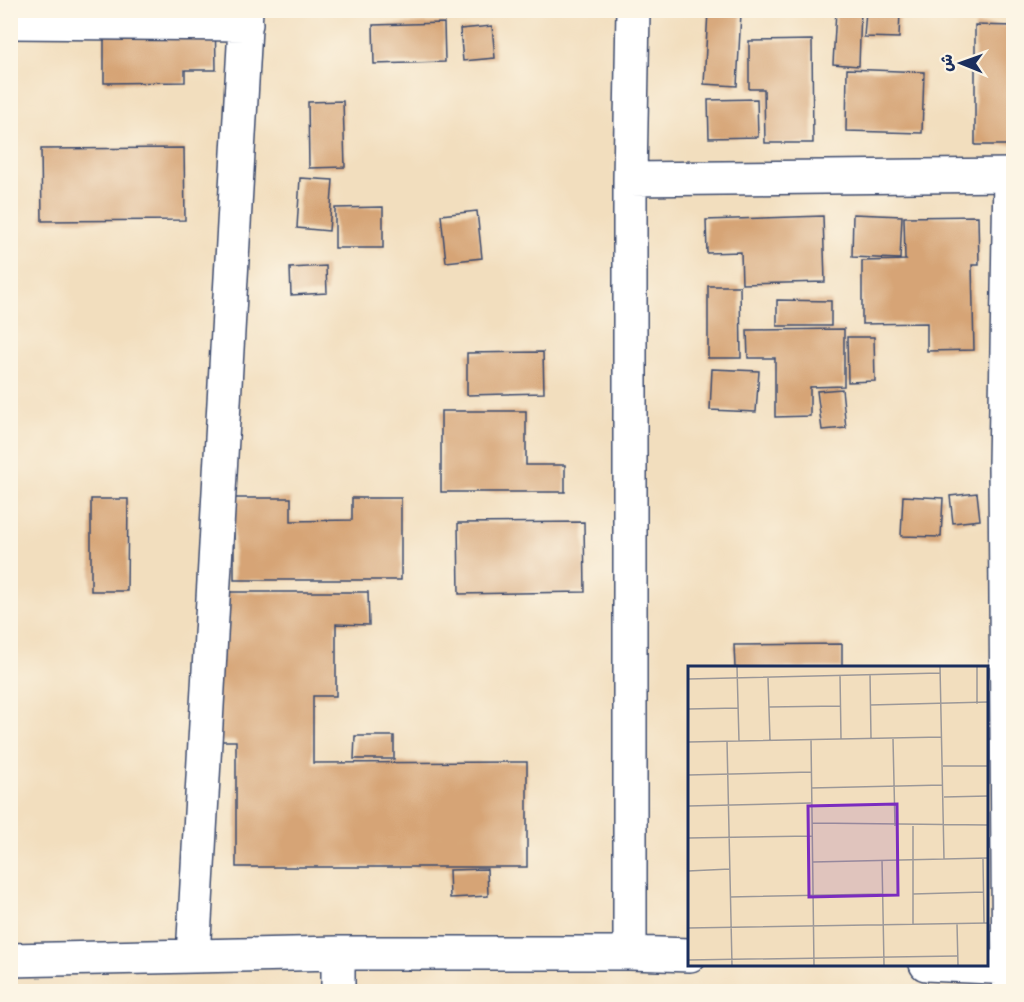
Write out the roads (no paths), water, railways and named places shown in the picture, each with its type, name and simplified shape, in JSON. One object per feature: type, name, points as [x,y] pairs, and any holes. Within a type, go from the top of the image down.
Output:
[{"type":"street","points":[[630,953],[630,179],[633,10]]},
{"type":"street","points":[[10,22],[246,17],[193,956]]},
{"type":"street","points":[[630,179],[1012,175],[1005,465],[1010,976],[940,966]]},
{"type":"street","points":[[338,953],[338,992]]},
{"type":"street","points":[[10,960],[338,953],[688,955]]}]
